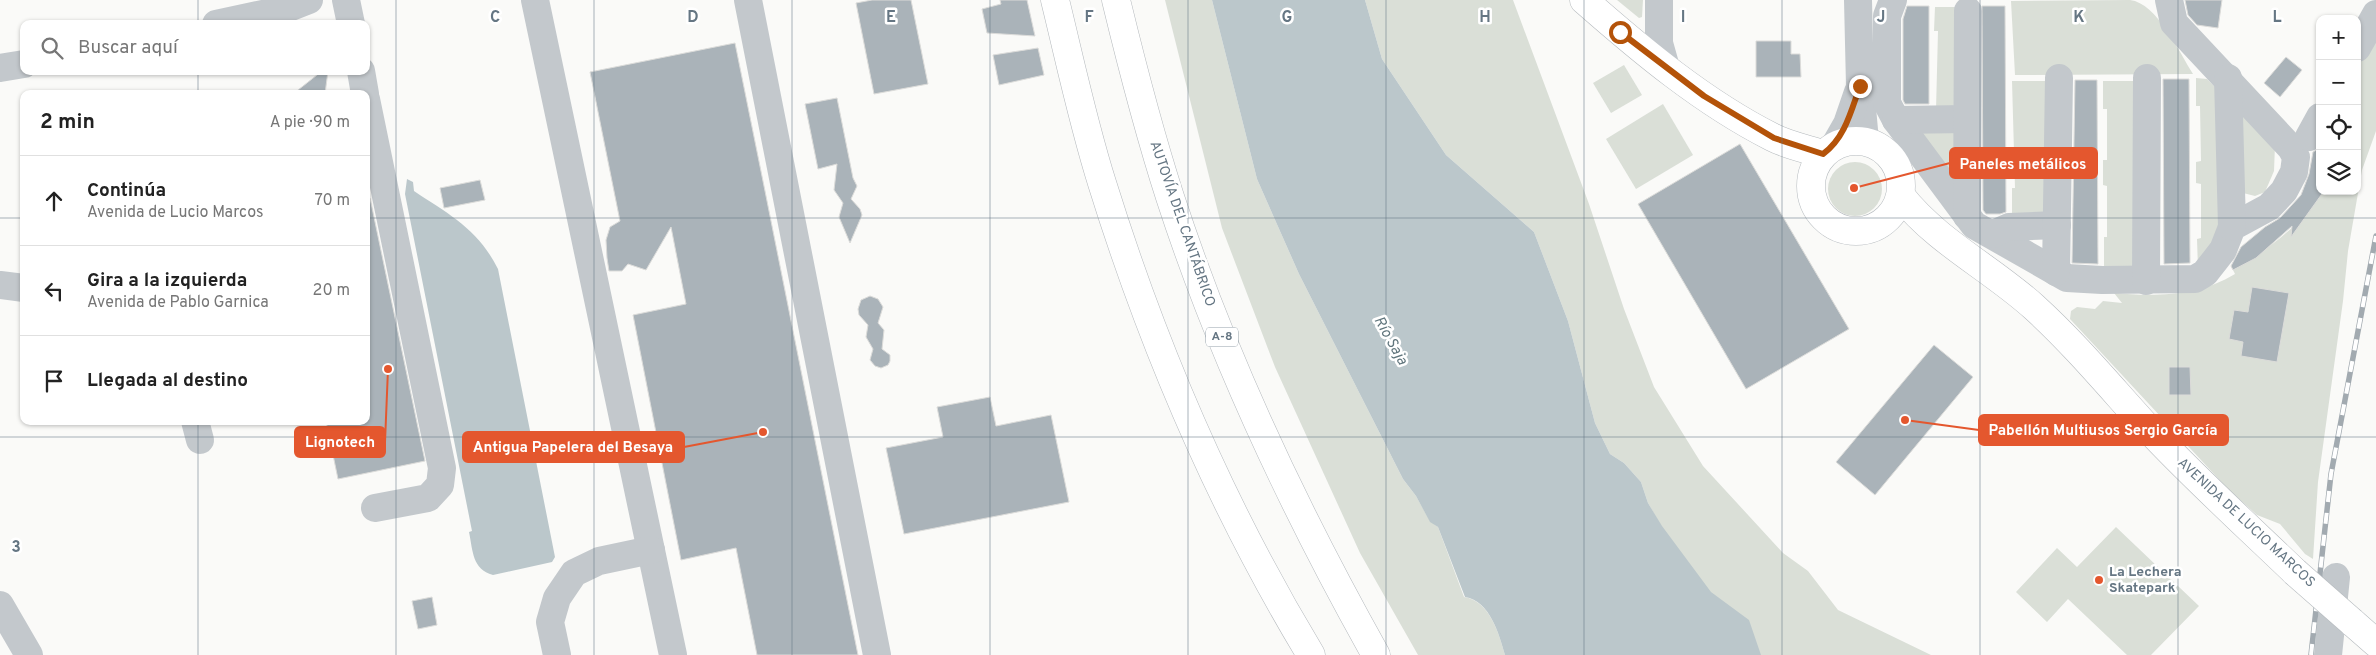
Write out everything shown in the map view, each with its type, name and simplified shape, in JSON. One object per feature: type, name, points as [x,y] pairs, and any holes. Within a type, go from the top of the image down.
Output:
[{"type":"main road","points":[[1055,0],[1102,183],[1155,332],[1200,441],[1250,550],[1311,655]]},
{"type":"main road","name":"AUTOVÍA DEL CANTÁBRICO","points":[[1116,0],[1141,101],[1170,197],[1218,328],[1249,404],[1298,508],[1376,655]]},
{"type":"main road","points":[[1584,0],[1620,32],[1704,96],[1774,138],[1797,163],[1810,183],[1813,200],[1822,216],[1835,226],[1851,232],[1869,230],[1884,222],[1896,209],[1901,196],[1902,181],[1898,167],[1890,155],[1878,146],[1865,141],[1850,140],[1829,150],[1815,167],[1810,183]]},
{"type":"main road","points":[[1774,138],[1829,150]]},
{"type":"main road","name":"AVENIDA DE LUCIO MARCOS","points":[[1901,196],[1916,215],[1943,238],[1996,276],[2034,308],[2090,363],[2191,473],[2295,572],[2376,644]]},
{"type":"main road","name":"AVENIDA DE LUCIO MARCOS","points":[[1875,227],[1906,228],[1943,238]]},
{"type":"street","points":[[235,20],[286,9],[309,0]]},
{"type":"street","points":[[346,0],[350,20]]},
{"type":"street","points":[[534,0],[673,655]]},
{"type":"street","points":[[748,0],[877,655]]},
{"type":"street","points":[[1659,0],[1659,44],[1666,68]]},
{"type":"street","points":[[1858,0],[1860,86],[1865,141]]},
{"type":"street","points":[[1893,0],[1887,16],[1887,103],[1896,120],[1974,225],[1993,234],[2067,278],[2146,281],[2195,279],[2204,273],[2223,250],[2232,228],[2228,78]]},
{"type":"street","points":[[2169,0],[2174,23],[2228,78],[2291,148],[2296,157],[2294,172],[2284,191],[2269,207],[2232,228]]},
{"type":"street","points":[[1967,216],[1968,11]]},
{"type":"street","points":[[2361,41],[2376,14]]},
{"type":"street","points":[[0,68],[20,65]]},
{"type":"street","points":[[362,75],[364,90]]},
{"type":"street","points":[[2056,272],[2059,78]]},
{"type":"street","points":[[2146,281],[2147,78]]},
{"type":"street","points":[[1829,150],[1847,124],[1860,86]]},
{"type":"street","points":[[370,118],[442,468],[440,485],[428,498],[375,508]]},
{"type":"street","points":[[1896,120],[1967,119]]},
{"type":"street","points":[[1993,234],[2009,227],[2057,225]]},
{"type":"street","points":[[0,284],[20,287]]},
{"type":"street","points":[[557,655],[550,622],[557,598],[574,573],[599,561],[651,550]]},
{"type":"street","points":[[2328,655],[2336,577]]},
{"type":"street","points":[[0,605],[29,655]]},
{"type":"shaded area","points":[[1165,0],[1212,0],[1257,179],[1299,274],[1403,479],[1416,496],[1430,521],[1438,527],[1464,597],[1481,605],[1487,612],[1496,628],[1505,655],[1418,655],[1360,553],[1275,367],[1222,228]]},
{"type":"shaded area","points":[[1365,0],[1513,0],[1589,204],[1624,309],[1654,387],[1703,466],[1783,553],[1808,571],[1838,610],[1931,655],[1735,655],[1648,503],[1641,482],[1624,463],[1610,454],[1595,423],[1568,321],[1534,232],[1446,155],[1382,59]]},
{"type":"shaded area","points":[[1617,0],[1643,0],[1642,17],[1639,18]]},
{"type":"shaded area","points":[[2130,0],[2140,3],[2158,19],[2193,74],[2015,75],[2011,1]]},
{"type":"shaded area","points":[[1935,7],[1958,7],[1957,105],[1936,110],[1938,31],[1934,31]]},
{"type":"shaded area","points":[[2376,29],[2376,131],[2361,176],[2361,60],[2361,56]]},
{"type":"shaded area","points":[[1624,65],[1642,95],[1611,113],[1593,83]]},
{"type":"shaded area","points":[[2196,78],[2207,79],[2216,88],[2223,225],[2198,269],[2197,239],[2201,238],[2201,184],[2196,183],[2196,162],[2201,161],[2200,106],[2196,106]]},
{"type":"shaded area","points":[[2012,81],[2049,81],[2048,213],[2012,218],[2012,188],[2015,188]]},
{"type":"shaded area","points":[[2103,81],[2141,81],[2139,266],[2104,271],[2104,237],[2107,237],[2107,186],[2103,185],[2103,160],[2107,160],[2107,109],[2103,109]]},
{"type":"shaded area","points":[[2238,101],[2275,145],[2274,171],[2265,192],[2255,196],[2243,193]]},
{"type":"shaded area","points":[[1663,104],[1693,155],[1636,189],[1606,139]]},
{"type":"shaded area","points":[[1917,131],[1954,131],[1958,180]]},
{"type":"shaded area","points":[[1850,162],[1860,162],[1870,166],[1878,174],[1882,189],[1878,204],[1870,212],[1860,216],[1850,216],[1840,212],[1832,204],[1828,194],[1828,184],[1832,174],[1840,166]]},
{"type":"shaded area","points":[[2318,195],[2358,195],[2348,251],[2318,482],[2313,559],[2305,554],[2280,524],[2257,515],[2227,488],[2070,319],[2071,311],[2077,307],[2095,309],[2103,301],[2122,303],[2114,293],[2161,295],[2192,291],[2221,281],[2235,274],[2233,270],[2283,236],[2307,213]]},
{"type":"shaded area","name":"La Lechera Skatepark","points":[[2116,527],[2199,606],[2151,655],[2127,655],[2068,599],[2047,622],[2016,592],[2057,548],[2077,567]]},
{"type":"water","name":"Río Saja","points":[[1212,0],[1365,0],[1382,59],[1446,155],[1534,232],[1568,321],[1595,423],[1610,454],[1624,463],[1641,482],[1648,503],[1662,526],[1711,592],[1749,620],[1761,655],[1505,655],[1496,628],[1487,612],[1474,600],[1465,597],[1438,527],[1430,522],[1416,496],[1403,479],[1299,274],[1257,179]]},
{"type":"water","points":[[407,179],[413,182],[414,191],[472,233],[482,243],[498,269],[555,557],[552,562],[493,575],[477,564],[469,532],[472,531],[405,194]]},
{"type":"building","points":[[872,0],[911,0],[928,84],[874,94],[856,3]]},
{"type":"building","points":[[1000,0],[1027,0],[1035,36],[987,33],[982,9],[1001,4]]},
{"type":"building","points":[[2185,0],[2222,0],[2218,28],[2197,25],[2188,15]]},
{"type":"building","points":[[1907,6],[1929,6],[1929,104],[1905,104],[1903,100],[1903,19]]},
{"type":"building","points":[[1982,6],[2005,6],[2006,212],[2000,214],[1986,214],[1983,210]]},
{"type":"building","points":[[1756,41],[1791,41],[1791,54],[1800,54],[1801,77],[1756,77]]},
{"type":"building","points":[[735,43],[858,655],[757,655],[736,548],[681,560],[633,315],[686,304],[671,227],[646,270],[628,264],[622,271],[609,271],[606,240],[610,227],[620,221],[590,72]]},
{"type":"building","points":[[1038,48],[1044,75],[999,85],[993,55]]},
{"type":"building","points":[[2286,57],[2302,70],[2280,97],[2264,83]]},
{"type":"building","points":[[317,75],[327,75],[326,90],[298,90]]},
{"type":"building","points":[[2163,79],[2189,79],[2190,263],[2164,264]]},
{"type":"building","points":[[2075,80],[2097,80],[2098,264],[2072,263]]},
{"type":"building","points":[[837,98],[853,178],[857,186],[851,199],[860,209],[862,215],[850,243],[839,217],[843,203],[834,190],[837,164],[818,169],[805,104]]},
{"type":"building","points":[[1740,144],[1849,329],[1746,389],[1638,204]]},
{"type":"building","points":[[2316,150],[2316,195],[2321,195],[2291,237],[2292,226],[2256,258],[2233,270],[2231,266],[2241,247],[2265,227],[2280,218],[2301,195],[2309,174],[2313,152]]},
{"type":"building","points":[[480,180],[485,200],[444,208],[440,188]]},
{"type":"building","points":[[370,198],[425,461],[338,479],[327,425],[370,425]]},
{"type":"building","points":[[2252,287],[2289,293],[2277,362],[2241,356],[2243,342],[2229,339],[2234,310],[2248,312]]},
{"type":"building","points":[[870,296],[878,299],[883,307],[878,323],[884,330],[882,349],[890,355],[890,361],[888,365],[881,368],[875,366],[870,360],[873,349],[866,337],[868,325],[859,315],[858,309],[861,300]]},
{"type":"building","points":[[1934,345],[1973,377],[1875,495],[1836,462]]},
{"type":"building","points":[[2169,367],[2190,367],[2191,395],[2169,395]]},
{"type":"building","points":[[990,397],[996,426],[1051,415],[1069,502],[904,534],[886,448],[943,437],[937,407]]},
{"type":"building","points":[[432,597],[437,625],[418,629],[412,601]]},
{"type":"railway","points":[[2311,655],[2331,474],[2376,236]]},
{"type":"place","name":"Paneles metálicos","points":[[1854,188]]},
{"type":"place","name":"Lignotech","points":[[388,369]]},
{"type":"place","name":"Pabellón Multiusos Sergio García","points":[[1905,420]]},
{"type":"place","name":"Antigua Papelera del Besaya","points":[[763,432]]},
{"type":"place","name":"La Lechera Skatepark","points":[[2099,580]]},
{"type":"route","points":[[1620,32],[1704,96],[1774,138],[1823,154],[1835,145],[1847,124],[1860,86]]}]
